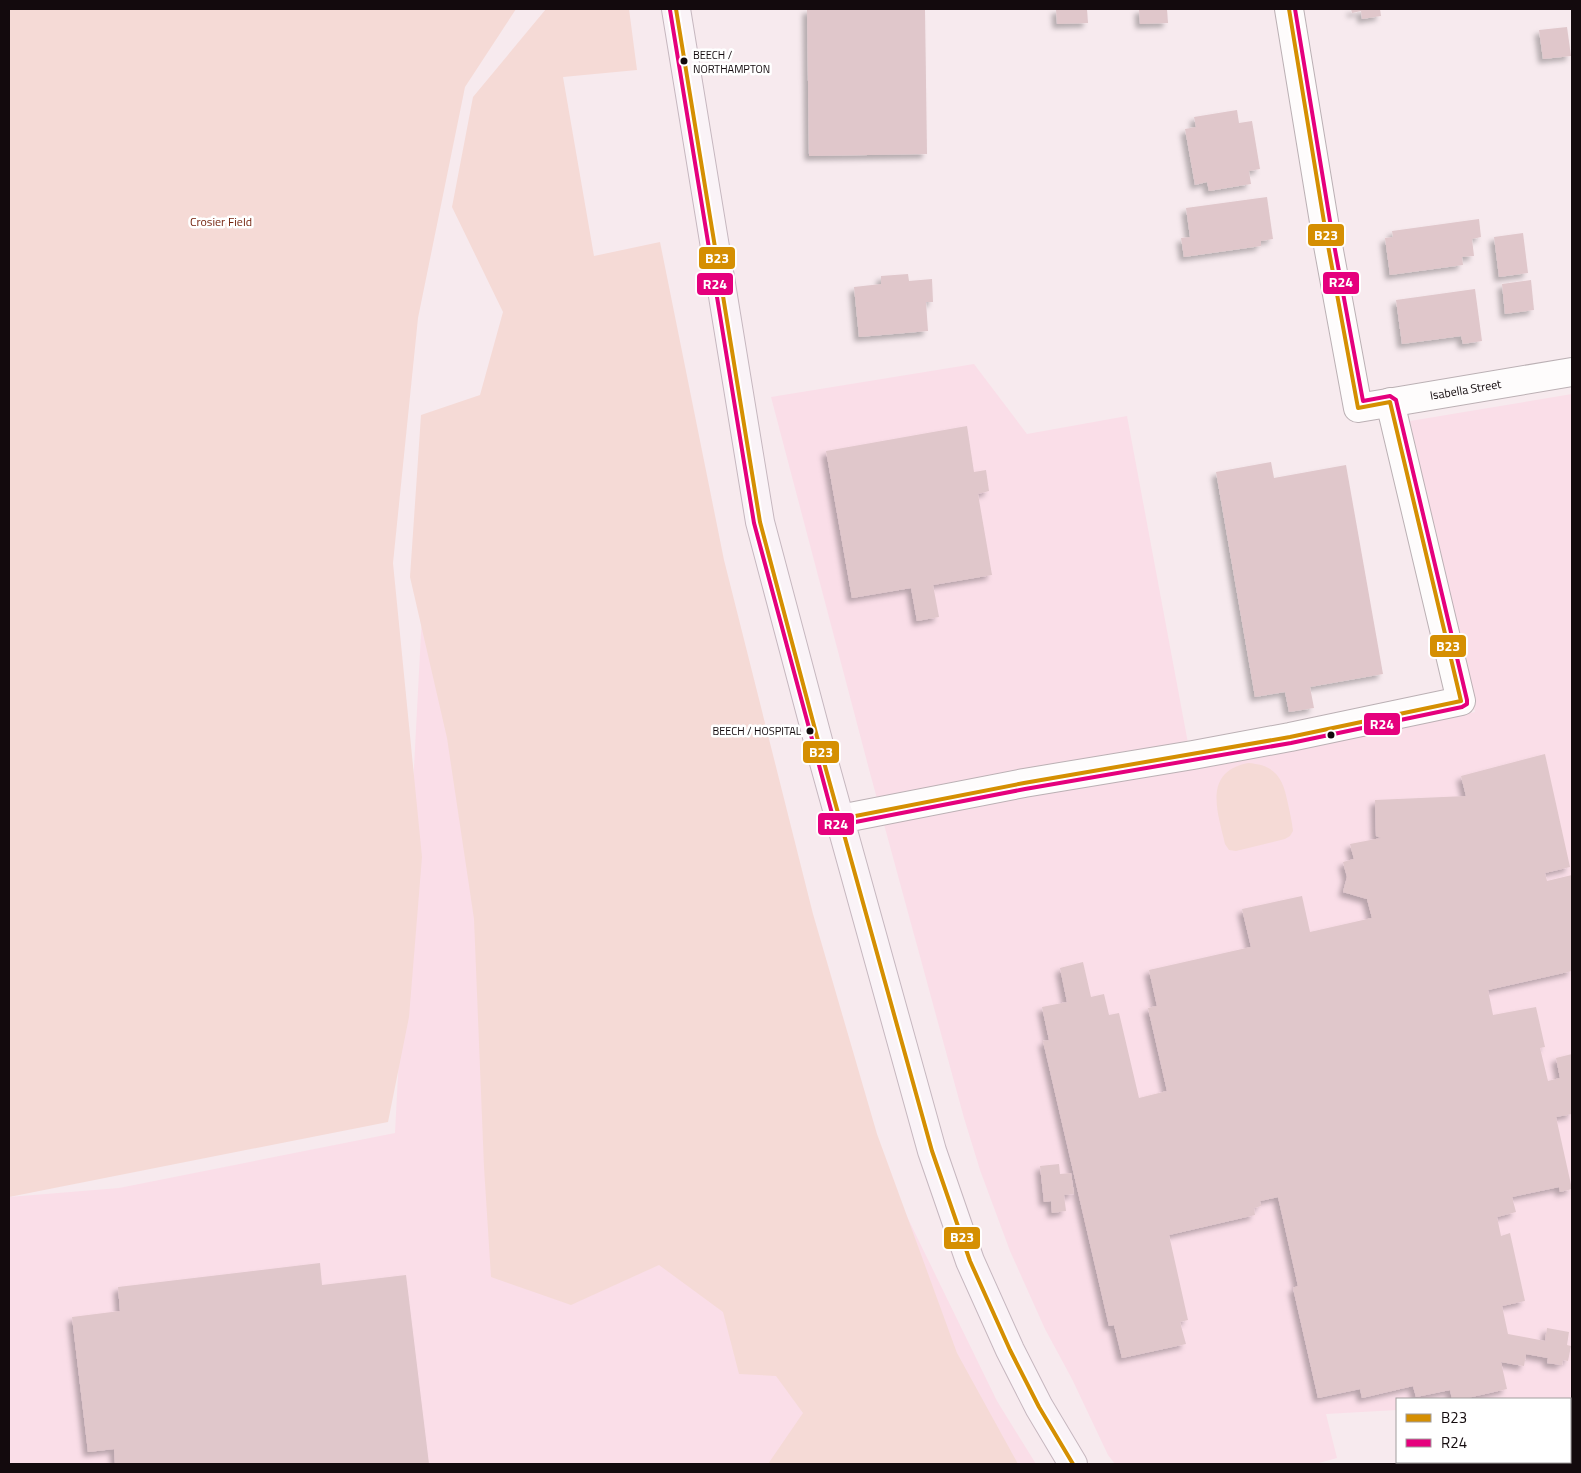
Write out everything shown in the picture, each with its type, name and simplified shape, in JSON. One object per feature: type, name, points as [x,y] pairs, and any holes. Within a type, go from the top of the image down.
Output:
[{"type":"main road","points":[[676,9],[760,522],[840,819],[932,1150],[970,1261],[1010,1350],[1039,1407],[1073,1464]]},
{"type":"street","name":"Isabella Street","points":[[1289,9],[1327,240],[1358,408],[1572,372]]},
{"type":"street","points":[[840,819],[1024,783],[1193,755],[1461,701],[1390,402]]},
{"type":"shaded area","points":[[974,364],[1027,434],[1127,416],[1193,770],[1475,712],[1410,421],[1572,394],[1572,1406],[1571,1398],[1396,1398],[1396,1410],[1326,1414],[1337,1458],[1315,1464],[1115,1464],[1108,1455],[1072,1379],[1045,1329],[1010,1251],[980,1170],[964,1118],[870,773],[771,397]]},
{"type":"shaded area","points":[[426,537],[855,1110],[997,1401],[1036,1464],[9,1464],[9,1197],[119,1188],[395,1133]]},
{"type":"green space","name":"Crosier Field","points":[[9,9],[516,9],[465,87],[418,318],[393,563],[422,857],[409,1017],[388,1122],[9,1197]]},
{"type":"green space","points":[[546,9],[629,9],[637,70],[563,77],[594,256],[660,242],[724,560],[813,914],[877,1134],[957,1353],[1018,1464],[768,1464],[803,1413],[776,1376],[739,1374],[723,1312],[659,1265],[571,1305],[491,1277],[484,1167],[474,919],[447,738],[410,577],[421,415],[480,395],[503,312],[452,207],[473,97]]},
{"type":"green space","points":[[1248,763],[1258,764],[1272,770],[1281,780],[1293,831],[1285,839],[1236,851],[1229,850],[1225,844],[1217,807],[1219,784],[1224,775],[1234,768]]},
{"type":"building","points":[[807,9],[925,9],[927,154],[809,156]]},
{"type":"building","points":[[1056,9],[1087,9],[1088,23],[1057,24]]},
{"type":"building","points":[[1139,9],[1167,9],[1168,23],[1140,24]]},
{"type":"building","points":[[1351,9],[1380,9],[1381,16],[1362,19],[1361,11],[1352,13]]},
{"type":"building","points":[[1567,27],[1571,56],[1543,59],[1539,30]]},
{"type":"building","points":[[1237,110],[1239,123],[1252,121],[1260,169],[1249,171],[1251,184],[1209,191],[1207,182],[1195,185],[1185,129],[1196,127],[1194,117]]},
{"type":"building","points":[[1267,197],[1273,239],[1261,241],[1261,246],[1184,257],[1181,238],[1190,237],[1186,208]]},
{"type":"building","points":[[1479,219],[1481,237],[1472,239],[1474,256],[1462,257],[1463,265],[1390,275],[1385,238],[1393,237],[1392,231]]},
{"type":"building","points":[[1523,233],[1528,273],[1499,277],[1494,237]]},
{"type":"building","points":[[908,274],[909,281],[932,279],[933,302],[926,302],[928,331],[859,337],[854,287],[881,284],[881,276]]},
{"type":"building","points":[[1531,280],[1534,310],[1505,314],[1502,284]]},
{"type":"building","points":[[1475,289],[1482,341],[1463,344],[1461,336],[1402,344],[1396,300]]},
{"type":"building","points":[[967,426],[974,472],[986,470],[989,491],[978,494],[992,575],[933,585],[939,617],[917,621],[911,588],[852,598],[826,451]]},
{"type":"building","points":[[1271,462],[1274,478],[1346,465],[1383,674],[1310,687],[1314,708],[1289,712],[1285,692],[1255,697],[1216,472]]},
{"type":"building","points":[[1545,754],[1570,867],[1545,873],[1547,881],[1572,875],[1572,971],[1488,990],[1493,1015],[1536,1007],[1545,1047],[1540,1048],[1548,1081],[1560,1078],[1556,1058],[1572,1054],[1572,1114],[1556,1117],[1572,1189],[1560,1192],[1559,1187],[1512,1197],[1516,1212],[1497,1217],[1501,1236],[1510,1233],[1525,1301],[1502,1306],[1508,1334],[1545,1341],[1547,1328],[1569,1332],[1567,1345],[1571,1346],[1568,1361],[1563,1360],[1562,1365],[1547,1363],[1548,1358],[1526,1354],[1524,1366],[1501,1362],[1507,1389],[1467,1398],[1452,1398],[1450,1390],[1416,1397],[1413,1386],[1362,1398],[1360,1389],[1318,1398],[1293,1288],[1298,1286],[1278,1197],[1260,1201],[1261,1206],[1254,1208],[1255,1215],[1169,1235],[1188,1320],[1180,1322],[1186,1344],[1122,1358],[1114,1325],[1109,1326],[1043,1041],[1049,1040],[1042,1007],[1067,1002],[1060,968],[1083,962],[1091,997],[1104,994],[1109,1015],[1119,1013],[1139,1098],[1167,1091],[1148,1008],[1157,1006],[1149,970],[1251,947],[1242,909],[1302,896],[1310,932],[1372,918],[1367,899],[1343,892],[1347,877],[1343,862],[1354,859],[1350,844],[1381,838],[1376,836],[1375,800],[1466,796],[1461,776]]},
{"type":"building","points":[[1059,1164],[1060,1174],[1071,1173],[1074,1194],[1064,1195],[1066,1211],[1052,1213],[1051,1201],[1044,1202],[1040,1166]]},
{"type":"building","points":[[320,1263],[322,1285],[406,1275],[429,1464],[115,1464],[114,1449],[88,1452],[72,1317],[120,1311],[118,1287]]},
{"type":"transit line","name":"B23","points":[[676,9],[760,522],[820,748],[932,1151],[970,1261],[1010,1350],[1039,1407],[1073,1464]]},
{"type":"transit line","name":"B23","points":[[840,819],[1024,783],[1290,737],[1461,701],[1390,402],[1358,408],[1327,240],[1289,9]]},
{"type":"transit line","name":"R24","points":[[670,10],[754,523],[834,821],[840,825],[1025,789],[1291,743],[1462,707],[1467,704],[1396,400],[1390,396],[1363,401],[1333,239],[1295,9]]},
{"type":"place","name":"BEECH / NORTHAMPTON","points":[[684,61]]},
{"type":"place","name":"BEECH / HOSPITAL","points":[[810,731]]}]
